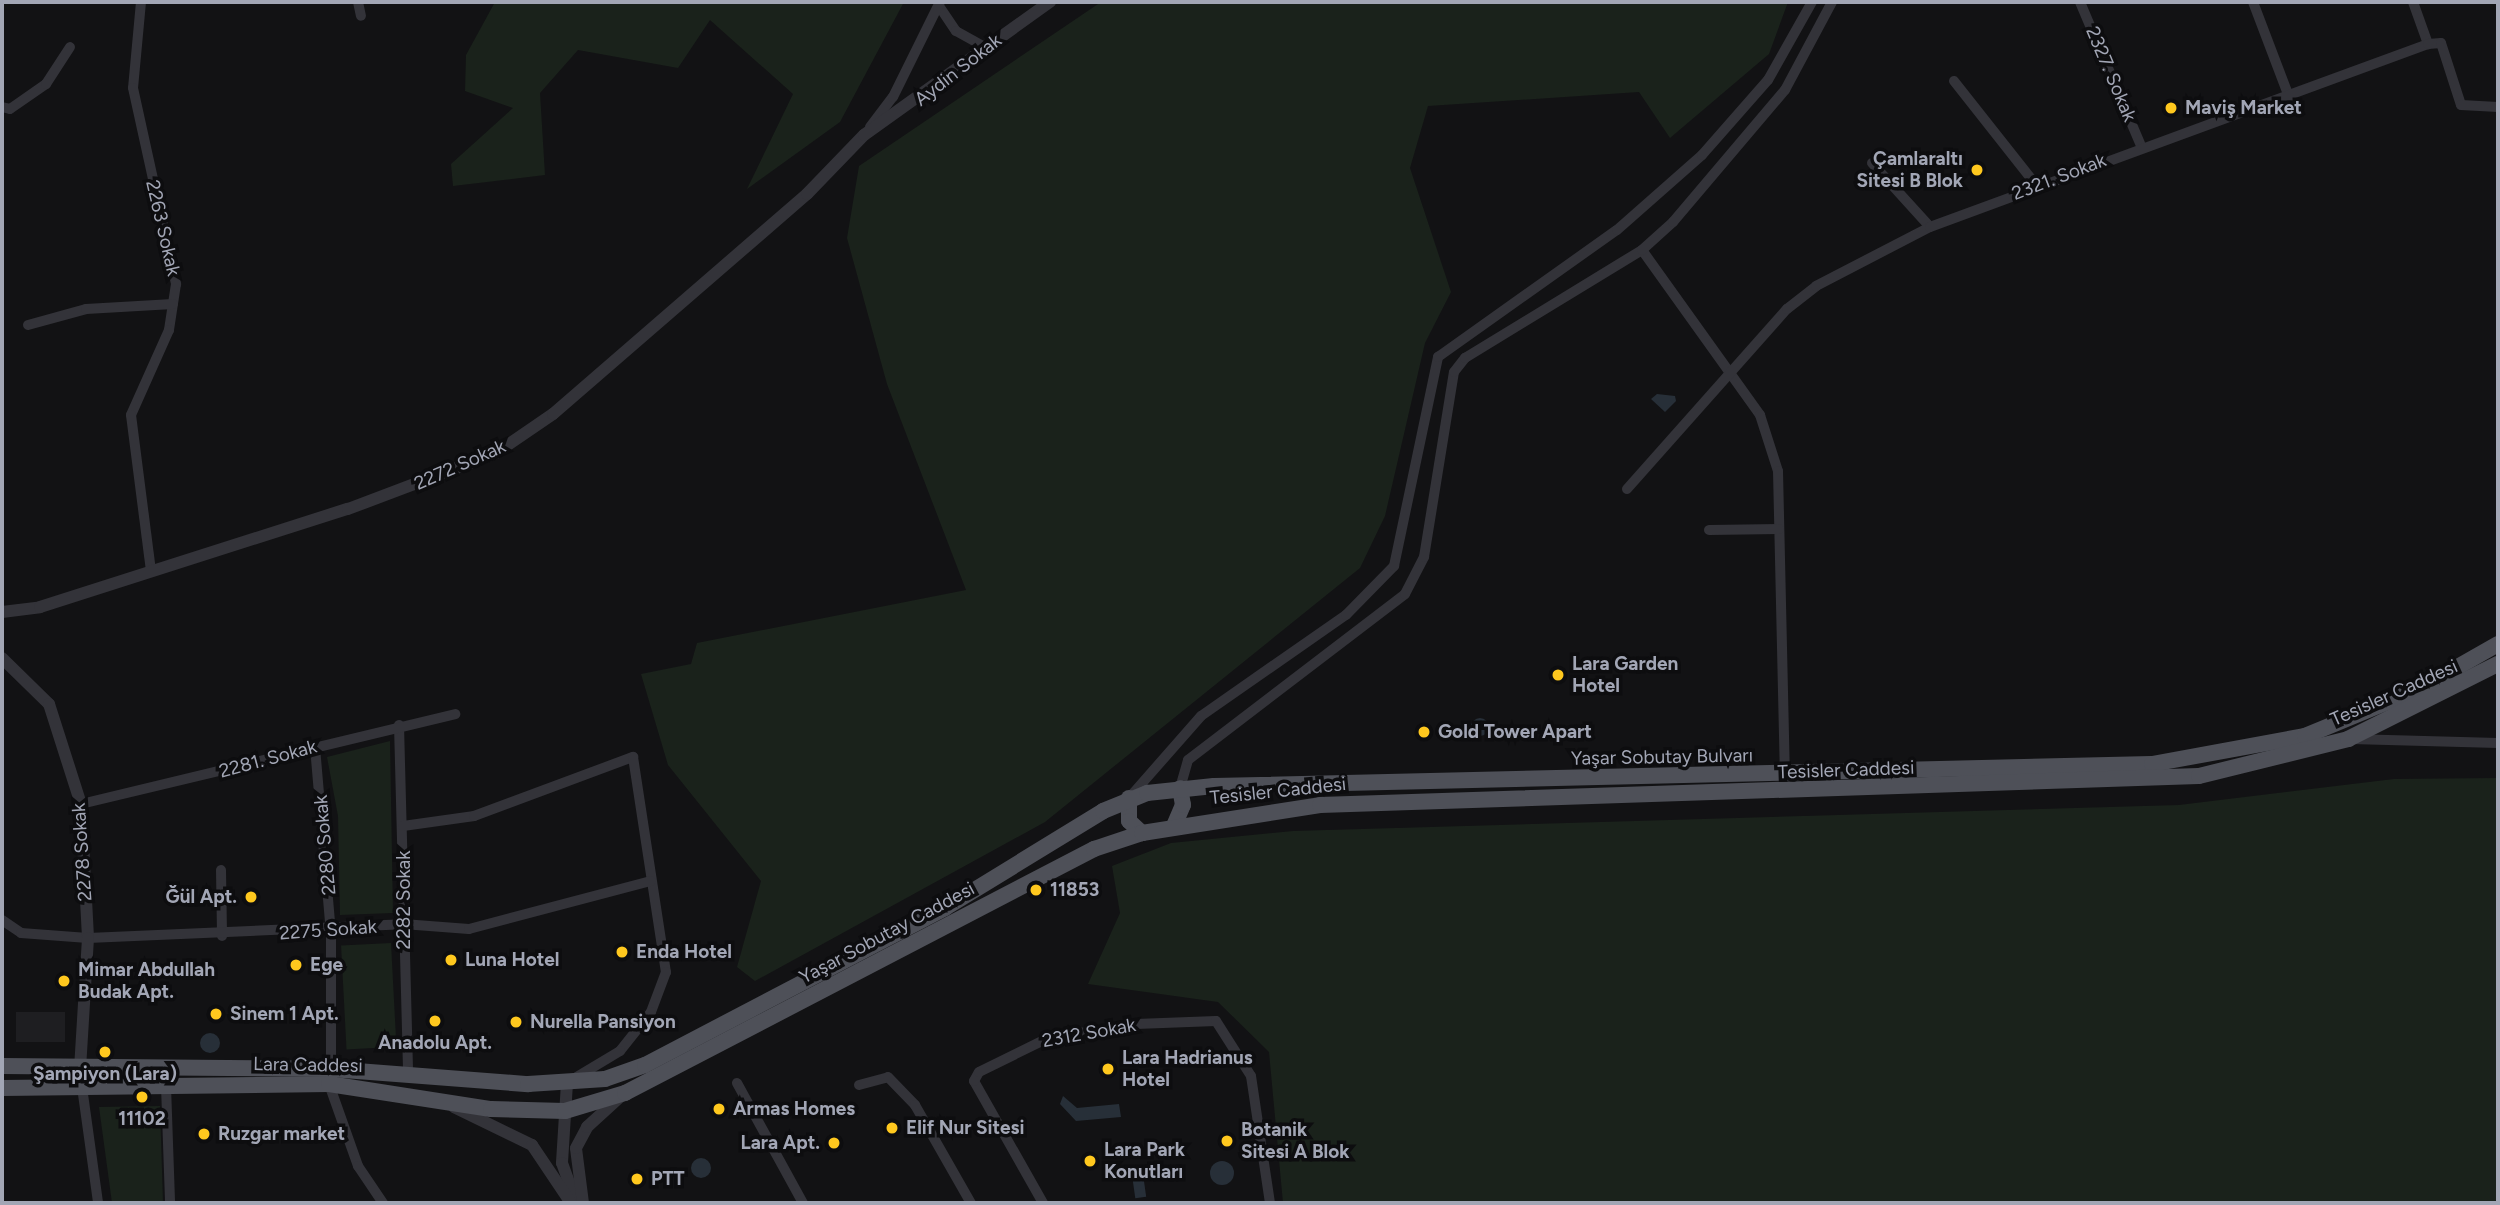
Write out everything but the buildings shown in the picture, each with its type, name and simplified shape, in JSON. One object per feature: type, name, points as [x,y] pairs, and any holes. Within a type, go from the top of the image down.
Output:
[{"type":"main road","name":"Yaşar Sobutay Bulvarı","points":[[330,1077],[408,1075],[567,1083],[645,1065],[945,908],[1129,798],[1180,788],[1785,776],[2206,758],[2343,723],[2498,644]]},
{"type":"main road","name":"Tesisler Caddesi","points":[[1174,826],[1320,805],[2142,782],[2256,765],[2348,739],[2498,664]]},
{"type":"main road","points":[[1174,826],[1183,805],[1180,788]]},
{"type":"main road","points":[[1129,798],[1129,821],[1142,833]]},
{"type":"main road","name":"Yaşar Sobutay Caddesi","points":[[565,1111],[625,1093],[1094,849],[1142,833],[1174,826]]},
{"type":"main road","points":[[2,1066],[330,1077]]},
{"type":"main road","name":"Lara Caddesi","points":[[2,1088],[166,1086],[330,1077],[441,1101]]},
{"type":"main road","points":[[441,1101],[565,1111]]},
{"type":"street","name":"2263 Sokak","points":[[141,2],[133,88],[172,251],[173,304],[159,358],[131,415],[151,572]]},
{"type":"street","points":[[358,2],[361,16]]},
{"type":"street","name":"Aydin Sokak","points":[[864,135],[1050,2]]},
{"type":"street","points":[[1129,798],[1201,716],[1346,615],[1394,566],[1438,357],[1617,230],[1702,155],[1768,80],[1811,2]]},
{"type":"street","points":[[1180,788],[1188,760],[1405,594],[1424,556],[1454,372],[1465,358],[1642,250],[1713,178],[1785,90],[1832,2]]},
{"type":"street","name":"2327. Sokak","points":[[2080,2],[2141,146]]},
{"type":"street","points":[[2253,2],[2289,97]]},
{"type":"street","points":[[2413,2],[2428,44],[2441,43],[2461,105],[2498,107]]},
{"type":"street","points":[[939,4],[956,30],[985,47]]},
{"type":"street","points":[[864,135],[893,97],[939,4]]},
{"type":"street","name":"2321. Sokak","points":[[1628,489],[1725,373],[1816,286],[1930,227],[2141,146],[2289,97],[2428,44]]},
{"type":"street","points":[[2,107],[10,109],[46,85],[70,47]]},
{"type":"street","points":[[1954,81],[2037,186]]},
{"type":"street","name":"2272 Sokak","points":[[2,612],[151,572],[360,505],[496,453],[553,414],[807,194],[864,135]]},
{"type":"street","points":[[1872,163],[1930,227]]},
{"type":"street","points":[[1642,250],[1725,373],[1760,415],[1778,471],[1785,776]]},
{"type":"street","points":[[28,325],[86,309],[173,304]]},
{"type":"street","points":[[1709,530],[1779,529]]},
{"type":"street","name":"2278 Sokak","points":[[2,658],[48,704],[81,804],[88,938],[80,1069]]},
{"type":"street","name":"2281. Sokak","points":[[81,804],[399,725],[455,714]]},
{"type":"street","name":"2282 Sokak","points":[[399,725],[403,826],[402,924],[408,1075]]},
{"type":"street","points":[[2348,739],[2498,743]]},
{"type":"street","name":"2280 Sokak","points":[[315,747],[331,932],[330,1077],[358,1166],[383,1203]]},
{"type":"street","points":[[403,826],[474,816],[633,757],[666,972],[655,1002],[620,1051],[567,1083],[562,1163],[577,1203]]},
{"type":"street","points":[[220,870],[222,936]]},
{"type":"street","name":"2275 Sokak","points":[[2,920],[21,933],[88,938],[331,932],[402,924],[469,929],[508,923],[651,881]]},
{"type":"street","name":"2312 Sokak","points":[[1043,1203],[974,1081],[979,1072],[1048,1038],[1136,1024],[1216,1021],[1251,1076],[1270,1203]]},
{"type":"street","points":[[859,1086],[888,1077],[915,1105],[971,1203]]},
{"type":"street","points":[[737,1083],[803,1203]]},
{"type":"street","points":[[166,1086],[170,1203]]},
{"type":"street","points":[[82,1087],[98,1203]]},
{"type":"street","points":[[583,1203],[576,1147],[587,1127],[625,1093]]},
{"type":"street","name":"Lara Caddesi","points":[[441,1101],[533,1145],[571,1203]]},
{"type":"shaded area","points":[[495,2],[904,2],[840,122],[747,189],[793,94],[710,20],[678,68],[578,50],[540,93],[545,175],[453,186],[451,164],[513,108],[465,91],[466,55]]},
{"type":"shaded area","points":[[1101,2],[1788,2],[1769,54],[1670,138],[1639,92],[1428,106],[1410,168],[1451,292],[1425,343],[1385,516],[1360,568],[1045,822],[755,981],[737,967],[761,881],[668,765],[641,674],[691,664],[697,643],[966,590],[887,384],[847,238],[859,166]]},
{"type":"shaded area","points":[[1657,394],[1675,396],[1676,401],[1665,412],[1651,399]]},
{"type":"shaded area","points":[[1480,718],[1486,721],[1489,727],[1486,733],[1480,736],[1474,733],[1471,727],[1474,721]]},
{"type":"shaded area","points":[[390,741],[393,913],[340,915],[338,816],[327,757]]},
{"type":"shaded area","points":[[2498,778],[2498,1203],[1283,1203],[1269,1052],[1218,1002],[1088,984],[1120,913],[1112,866],[1171,843],[1293,831],[2179,805],[2394,779]]},
{"type":"shaded area","points":[[391,943],[396,1047],[347,1049],[341,946]]},
{"type":"shaded area","points":[[16,1012],[65,1012],[65,1042],[16,1042]]},
{"type":"shaded area","points":[[210,1033],[217,1036],[220,1043],[217,1050],[210,1053],[203,1050],[200,1043],[203,1036]]},
{"type":"shaded area","points":[[1063,1096],[1077,1108],[1119,1104],[1121,1117],[1076,1121],[1060,1104]]},
{"type":"shaded area","points":[[160,1106],[163,1203],[112,1203],[99,1107]]},
{"type":"shaded area","points":[[701,1158],[708,1161],[711,1168],[708,1175],[701,1178],[694,1175],[691,1168],[694,1161]]},
{"type":"shaded area","points":[[1222,1161],[1230,1165],[1234,1173],[1230,1181],[1222,1185],[1214,1181],[1210,1173],[1214,1165]]},
{"type":"shaded area","points":[[1142,1167],[1146,1197],[1135,1198],[1131,1169]]},
{"type":"place","name":"Maviş Market","points":[[2171,108]]},
{"type":"place","name":"Çamlaraltı Sitesi B Blok","points":[[1977,170]]},
{"type":"place","name":"Lara Garden Hotel","points":[[1558,675]]},
{"type":"place","name":"Gold Tower Apart","points":[[1424,732]]},
{"type":"place","name":"11853","points":[[1036,890]]},
{"type":"place","name":"Ğül Apt.","points":[[251,897]]},
{"type":"place","name":"Enda Hotel","points":[[622,952]]},
{"type":"place","name":"Luna Hotel","points":[[451,960]]},
{"type":"place","name":"Ege","points":[[296,965]]},
{"type":"place","name":"Mimar Abdullah Budak Apt.","points":[[64,981]]},
{"type":"place","name":"Sinem 1 Apt.","points":[[216,1014]]},
{"type":"place","name":"Anadolu Apt.","points":[[435,1021]]},
{"type":"place","name":"Nurella Pansiyon","points":[[516,1022]]},
{"type":"place","name":"Şampiyon (Lara)","points":[[105,1052]]},
{"type":"place","name":"Lara Hadrianus Hotel","points":[[1108,1069]]},
{"type":"place","name":"11102","points":[[142,1097]]},
{"type":"place","name":"Armas Homes","points":[[719,1109]]},
{"type":"place","name":"Elif Nur Sitesi","points":[[892,1128]]},
{"type":"place","name":"Ruzgar market","points":[[204,1134]]},
{"type":"place","name":"Botanik Sitesi A Blok","points":[[1227,1141]]},
{"type":"place","name":"Lara Apt.","points":[[834,1143]]},
{"type":"place","name":"Lara Park Konutları","points":[[1090,1161]]},
{"type":"place","name":"PTT","points":[[637,1179]]}]
